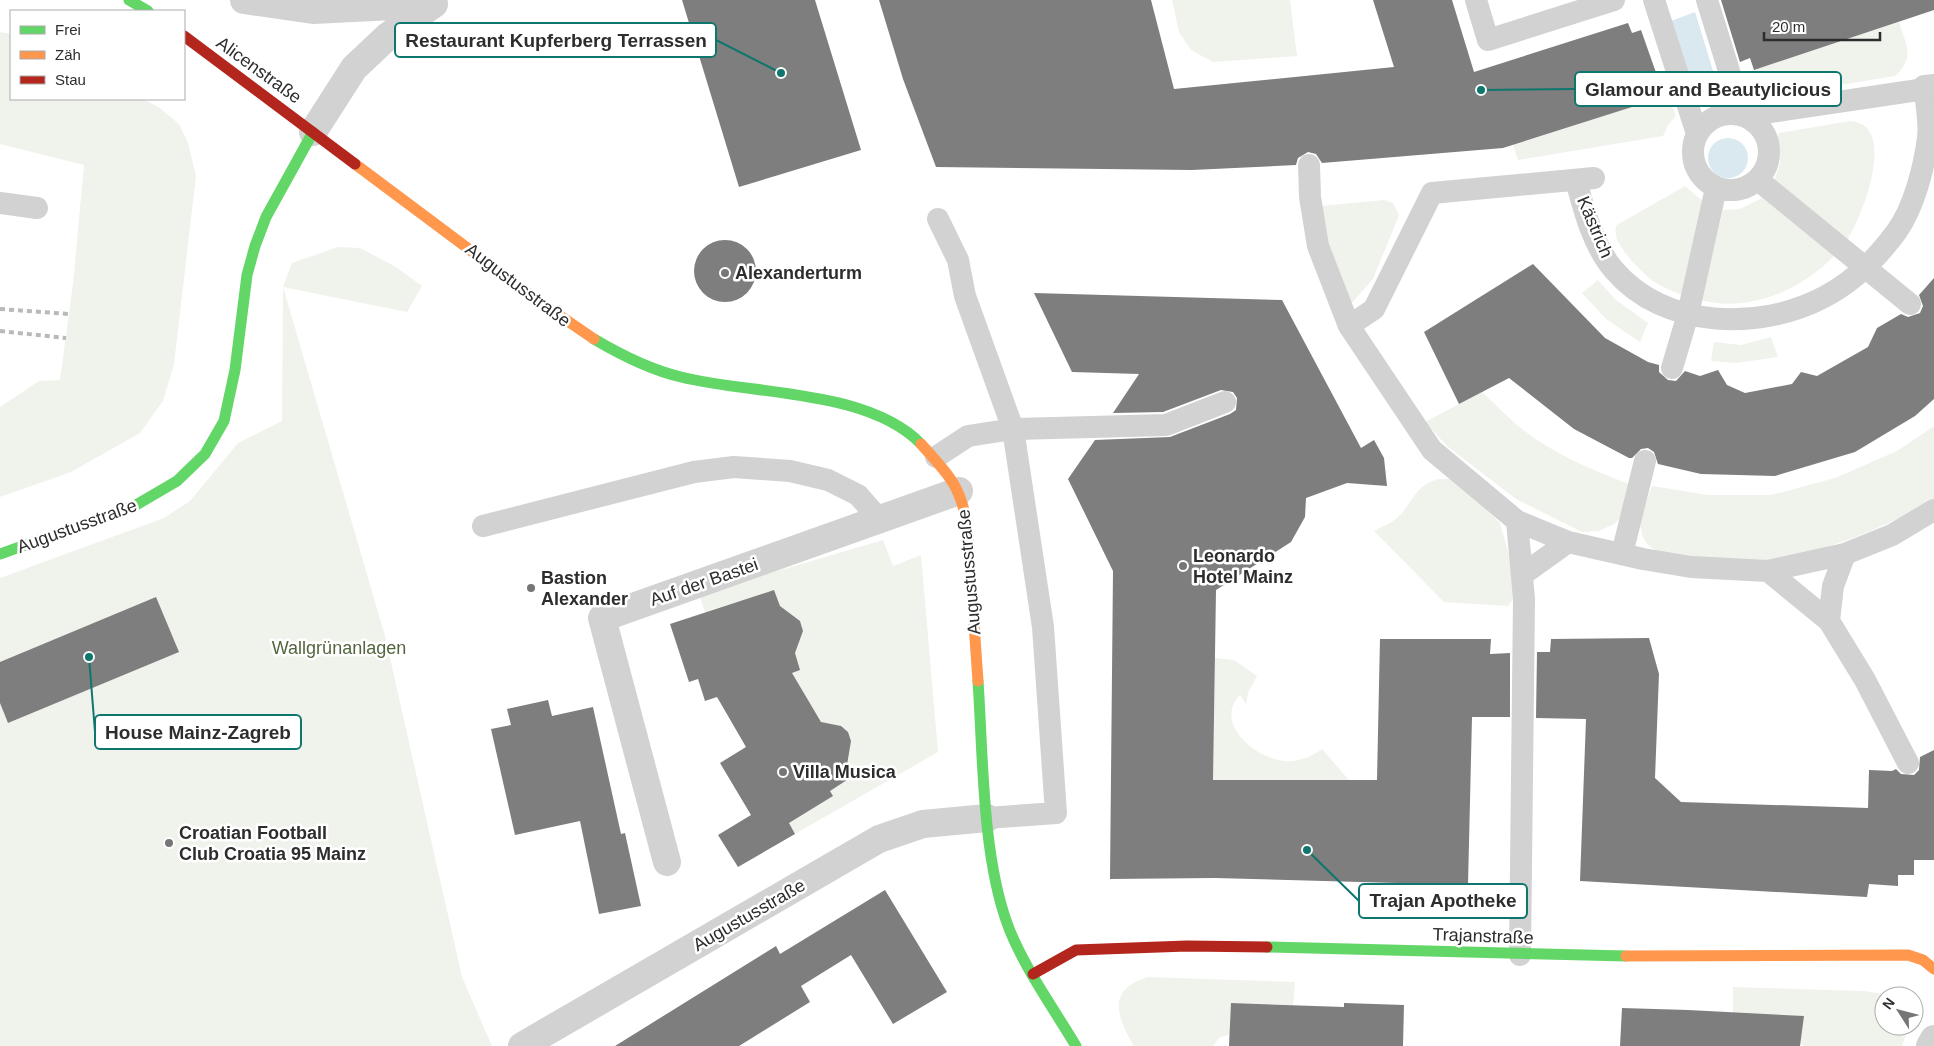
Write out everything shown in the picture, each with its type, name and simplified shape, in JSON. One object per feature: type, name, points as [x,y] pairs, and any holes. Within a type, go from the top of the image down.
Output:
[{"type":"main road","points":[[129,0],[146,10]]},
{"type":"main road","name":"Alicenstraße","points":[[185,37],[313,132]]},
{"type":"main road","name":"Augustusstraße","points":[[0,554],[136,505],[177,481],[204,454],[224,422],[235,370],[243,301],[255,246],[266,217],[313,132],[586,336],[612,350],[681,377],[856,406],[886,417],[913,436],[936,457],[959,491],[967,524],[987,818],[995,874],[1007,923],[1032,974],[1076,1046]]},
{"type":"main road","name":"Trajanstraße","points":[[1032,974],[1069,952],[1076,950],[1229,944],[1520,955],[1908,955],[1923,960],[1934,970]]},
{"type":"street","points":[[244,0],[313,10],[437,2]]},
{"type":"street","points":[[313,132],[354,68],[388,36],[437,2]]},
{"type":"street","name":"Auf der Bastei","points":[[666,862],[602,618],[959,491]]},
{"type":"street","name":"Augustusstraße","points":[[522,1046],[879,839],[923,824],[987,818]]},
{"type":"street","points":[[1930,1046],[1934,1039]]},
{"type":"lane","points":[[1476,0],[1488,40],[1614,0]]},
{"type":"lane","points":[[1654,0],[1697,134]]},
{"type":"lane","points":[[1708,0],[1743,116],[1762,130],[1767,140],[1769,152],[1767,164],[1758,180],[1741,189],[1728,190],[1716,188],[1705,181],[1695,165],[1693,146],[1697,134],[1705,124],[1716,117],[1730,114],[1743,116],[1930,89]]},
{"type":"lane","name":"Kästrich","points":[[1349,326],[1374,309],[1432,193],[1585,179],[1585,212],[1597,241],[1614,270],[1639,292],[1662,306],[1688,314],[1737,320],[1784,313],[1825,297],[1865,268],[1898,230],[1919,184],[1928,137],[1930,89]]},
{"type":"lane","points":[[1309,164],[1310,197],[1318,246],[1349,326],[1432,450],[1516,521],[1568,542],[1622,554],[1691,567],[1768,571],[1845,554],[1892,535],[1934,510]]},
{"type":"lane","points":[[1758,180],[1910,304]]},
{"type":"lane","points":[[1672,368],[1688,314],[1716,188]]},
{"type":"lane","points":[[0,203],[37,208]]},
{"type":"lane","points":[[938,218],[958,260],[965,296],[1013,429],[1043,628],[1056,812],[987,818]]},
{"type":"lane","points":[[936,457],[968,436],[1013,429],[1166,425],[1225,402]]},
{"type":"lane","points":[[1622,554],[1645,461]]},
{"type":"lane","points":[[483,526],[694,472],[734,467],[790,471],[828,480],[858,495],[880,520]]},
{"type":"lane","points":[[1516,521],[1524,599],[1520,955]]},
{"type":"lane","points":[[1522,575],[1568,542]]},
{"type":"lane","points":[[1830,621],[1833,586],[1845,554]]},
{"type":"lane","points":[[1768,571],[1830,621],[1865,680],[1908,763]]},
{"type":"green space","points":[[1172,0],[1290,0],[1297,56],[1213,62],[1191,50],[1179,32]]},
{"type":"green space","points":[[1899,22],[1908,50],[1905,62],[1895,76],[1761,98],[1754,91],[1743,90],[1740,74]]},
{"type":"green space","points":[[0,32],[10,34],[10,100],[145,100],[160,108],[179,124],[188,143],[196,176],[174,364],[163,401],[140,433],[71,472],[0,497],[0,407],[39,381],[60,380],[73,284],[84,165],[0,144]]},
{"type":"green space","points":[[1668,95],[1676,116],[1668,125],[1663,136],[1518,160],[1513,145]]},
{"type":"green space","points":[[1850,121],[1865,126],[1872,138],[1875,154],[1872,173],[1861,212],[1847,240],[1774,182],[1780,163],[1777,138],[1779,133]]},
{"type":"green space","points":[[1685,186],[1706,204],[1682,295],[1656,283],[1641,271],[1621,247],[1615,231],[1617,225]]},
{"type":"green space","points":[[1762,198],[1835,255],[1807,279],[1774,296],[1738,303],[1719,303],[1701,300],[1723,210],[1740,209]]},
{"type":"green space","points":[[1384,200],[1393,203],[1399,215],[1373,279],[1351,304],[1328,247],[1321,206]]},
{"type":"green space","points":[[338,247],[360,248],[396,267],[422,286],[407,312],[283,287],[292,263]]},
{"type":"green space","points":[[1598,280],[1616,300],[1648,323],[1640,342],[1606,319],[1582,293]]},
{"type":"green space","name":"Croatian Football Club Croatia 95 Mainz","points":[[283,287],[385,636],[462,977],[492,1046],[0,1046],[0,578],[164,518],[190,501],[238,443],[282,421]]},
{"type":"green space","points":[[1771,337],[1778,357],[1736,363],[1711,361],[1714,342],[1741,345]]},
{"type":"green space","points":[[1482,392],[1517,425],[1534,438],[1560,454],[1629,484],[1621,516],[1616,523],[1599,531],[1582,532],[1516,499],[1447,446],[1425,422]]},
{"type":"green space","points":[[1934,426],[1934,501],[1898,519],[1843,542],[1785,558],[1733,561],[1669,554],[1651,547],[1643,537],[1640,525],[1641,519],[1652,486],[1708,495],[1771,495],[1835,478],[1897,451]]},
{"type":"green space","points":[[1439,479],[1452,479],[1500,523],[1510,559],[1514,598],[1508,606],[1444,602],[1374,531],[1396,519],[1421,488]]},
{"type":"green space","points":[[883,540],[893,566],[921,555],[938,752],[795,834],[789,823],[833,796],[830,790],[853,776],[842,758],[850,746],[848,732],[824,727],[812,707],[777,729],[792,645],[801,635],[802,625],[796,618],[783,616],[774,590],[705,612],[699,594]]},
{"type":"green space","points":[[1215,658],[1234,660],[1257,676],[1248,693],[1246,704],[1240,695],[1233,707],[1232,719],[1236,730],[1244,741],[1255,750],[1281,761],[1301,760],[1322,749],[1349,780],[1213,780]]},
{"type":"green space","points":[[1148,977],[1295,982],[1293,1005],[1231,1003],[1230,1034],[1219,1038],[1213,1046],[1134,1046],[1123,1025],[1119,1006],[1121,997],[1126,989],[1135,982]]},
{"type":"green space","points":[[1733,987],[1863,991],[1874,992],[1874,1036],[1906,1036],[1902,1046],[1805,1046],[1800,1044],[1804,1016],[1733,1013]]},
{"type":"shaded area","points":[[1695,12],[1714,74],[1690,82],[1671,21]]},
{"type":"shaded area","points":[[1728,138],[1742,144],[1748,158],[1742,172],[1728,178],[1714,172],[1708,158],[1714,144]]},
{"type":"building","points":[[682,0],[815,0],[861,150],[739,187]]},
{"type":"building","points":[[879,0],[1151,0],[1174,89],[1394,67],[1373,0],[1452,0],[1474,72],[1628,23],[1632,33],[1641,30],[1660,84],[1650,88],[1654,100],[1503,148],[1322,163],[1316,154],[1308,152],[1298,158],[1296,165],[1192,170],[936,167],[903,79]]},
{"type":"building","points":[[1721,0],[1934,0],[1934,10],[1754,70],[1750,58],[1740,62]]},
{"type":"building","name":"Alexanderturm","points":[[725,240],[737,242],[747,249],[754,259],[756,271],[754,283],[747,293],[737,300],[725,302],[713,300],[703,293],[696,283],[694,271],[696,259],[703,249],[713,242]]},
{"type":"building","points":[[1533,264],[1605,338],[1648,362],[1659,365],[1659,372],[1668,380],[1676,381],[1685,371],[1700,376],[1718,370],[1727,385],[1745,393],[1792,384],[1801,372],[1817,376],[1868,347],[1877,328],[1901,314],[1908,317],[1920,313],[1923,306],[1919,295],[1934,278],[1934,399],[1915,416],[1855,452],[1775,476],[1701,474],[1658,464],[1654,452],[1648,448],[1641,449],[1632,458],[1629,458],[1574,429],[1509,378],[1459,404],[1424,332]]},
{"type":"building","name":"Leonardo Hotel Mainz","points":[[1034,293],[1282,300],[1361,448],[1374,440],[1384,458],[1387,486],[1347,483],[1306,498],[1305,517],[1291,542],[1216,590],[1213,780],[1377,780],[1380,639],[1491,639],[1490,654],[1510,653],[1510,717],[1472,717],[1468,885],[1215,878],[1110,879],[1113,571],[1068,479],[1095,440],[1170,437],[1230,414],[1236,410],[1237,398],[1233,392],[1221,390],[1163,412],[1113,413],[1139,374],[1072,372]]},
{"type":"building","points":[[774,590],[780,606],[800,621],[803,631],[795,653],[800,670],[792,673],[821,722],[841,726],[848,732],[851,741],[847,765],[853,776],[830,791],[833,796],[789,823],[795,834],[738,867],[718,835],[751,815],[720,763],[746,747],[717,697],[705,701],[698,679],[689,682],[670,624]]},
{"type":"building","points":[[156,597],[179,652],[8,723],[0,703],[0,662]]},
{"type":"building","points":[[1649,638],[1659,674],[1655,778],[1681,802],[1868,808],[1869,770],[1892,771],[1896,769],[1901,774],[1914,775],[1919,770],[1920,757],[1934,750],[1934,860],[1914,860],[1914,875],[1898,875],[1898,886],[1869,884],[1867,897],[1580,881],[1586,719],[1536,718],[1537,652],[1550,652],[1551,639]]},
{"type":"building","points":[[548,700],[552,716],[593,707],[621,834],[625,833],[641,906],[599,914],[580,821],[515,835],[491,729],[511,725],[507,709]]},
{"type":"building","points":[[885,890],[947,992],[893,1024],[851,955],[801,986],[810,1002],[739,1046],[615,1046],[776,946],[780,954]]},
{"type":"building","points":[[1231,1003],[1344,1007],[1344,1003],[1404,1005],[1403,1046],[1229,1046]]},
{"type":"building","points":[[1622,1008],[1804,1016],[1800,1046],[1620,1046]]},
{"type":"railway","points":[[0,309],[69,314]]},
{"type":"railway","points":[[0,331],[66,338]]},
{"type":"traffic: fast","points":[[129,0],[146,10]]},
{"type":"traffic: fast","points":[[0,554],[136,505],[177,481],[205,454],[224,421],[235,370],[247,275],[255,246],[266,217],[313,132]]},
{"type":"traffic: fast","points":[[594,339],[636,361],[681,377],[840,403],[871,413],[898,426],[921,444]]},
{"type":"traffic: fast","points":[[978,681],[988,835],[999,896],[1007,923],[1021,954],[1038,986],[1076,1046]]},
{"type":"traffic: fast","points":[[1267,947],[1626,956]]},
{"type":"traffic: slow","points":[[355,164],[537,300],[594,339]]},
{"type":"traffic: slow","points":[[921,444],[951,480],[961,499],[964,510],[967,524],[978,681]]},
{"type":"traffic: slow","points":[[1626,956],[1908,955],[1923,960],[1934,969]]},
{"type":"traffic: jam","points":[[185,37],[355,164]]},
{"type":"traffic: jam","points":[[1033,974],[1076,950],[1187,946],[1267,947]]},
{"type":"place","name":"Restaurant Kupferberg Terrassen","points":[[781,73]]},
{"type":"place","name":"Glamour and Beautylicious","points":[[1481,90]]},
{"type":"place","name":"Alexanderturm","points":[[725,273]]},
{"type":"place","name":"Leonardo Hotel Mainz","points":[[1183,566]]},
{"type":"place","name":"Bastion Alexander","points":[[531,588]]},
{"type":"place","name":"House Mainz-Zagreb","points":[[89,657]]},
{"type":"place","name":"Villa Musica","points":[[783,772]]},
{"type":"place","name":"Croatian Football Club Croatia 95 Mainz","points":[[169,843]]},
{"type":"place","name":"Trajan Apotheke","points":[[1307,850]]},
{"type":"park label","name":"Wallgrünanlagen","points":[[339,648]]}]
